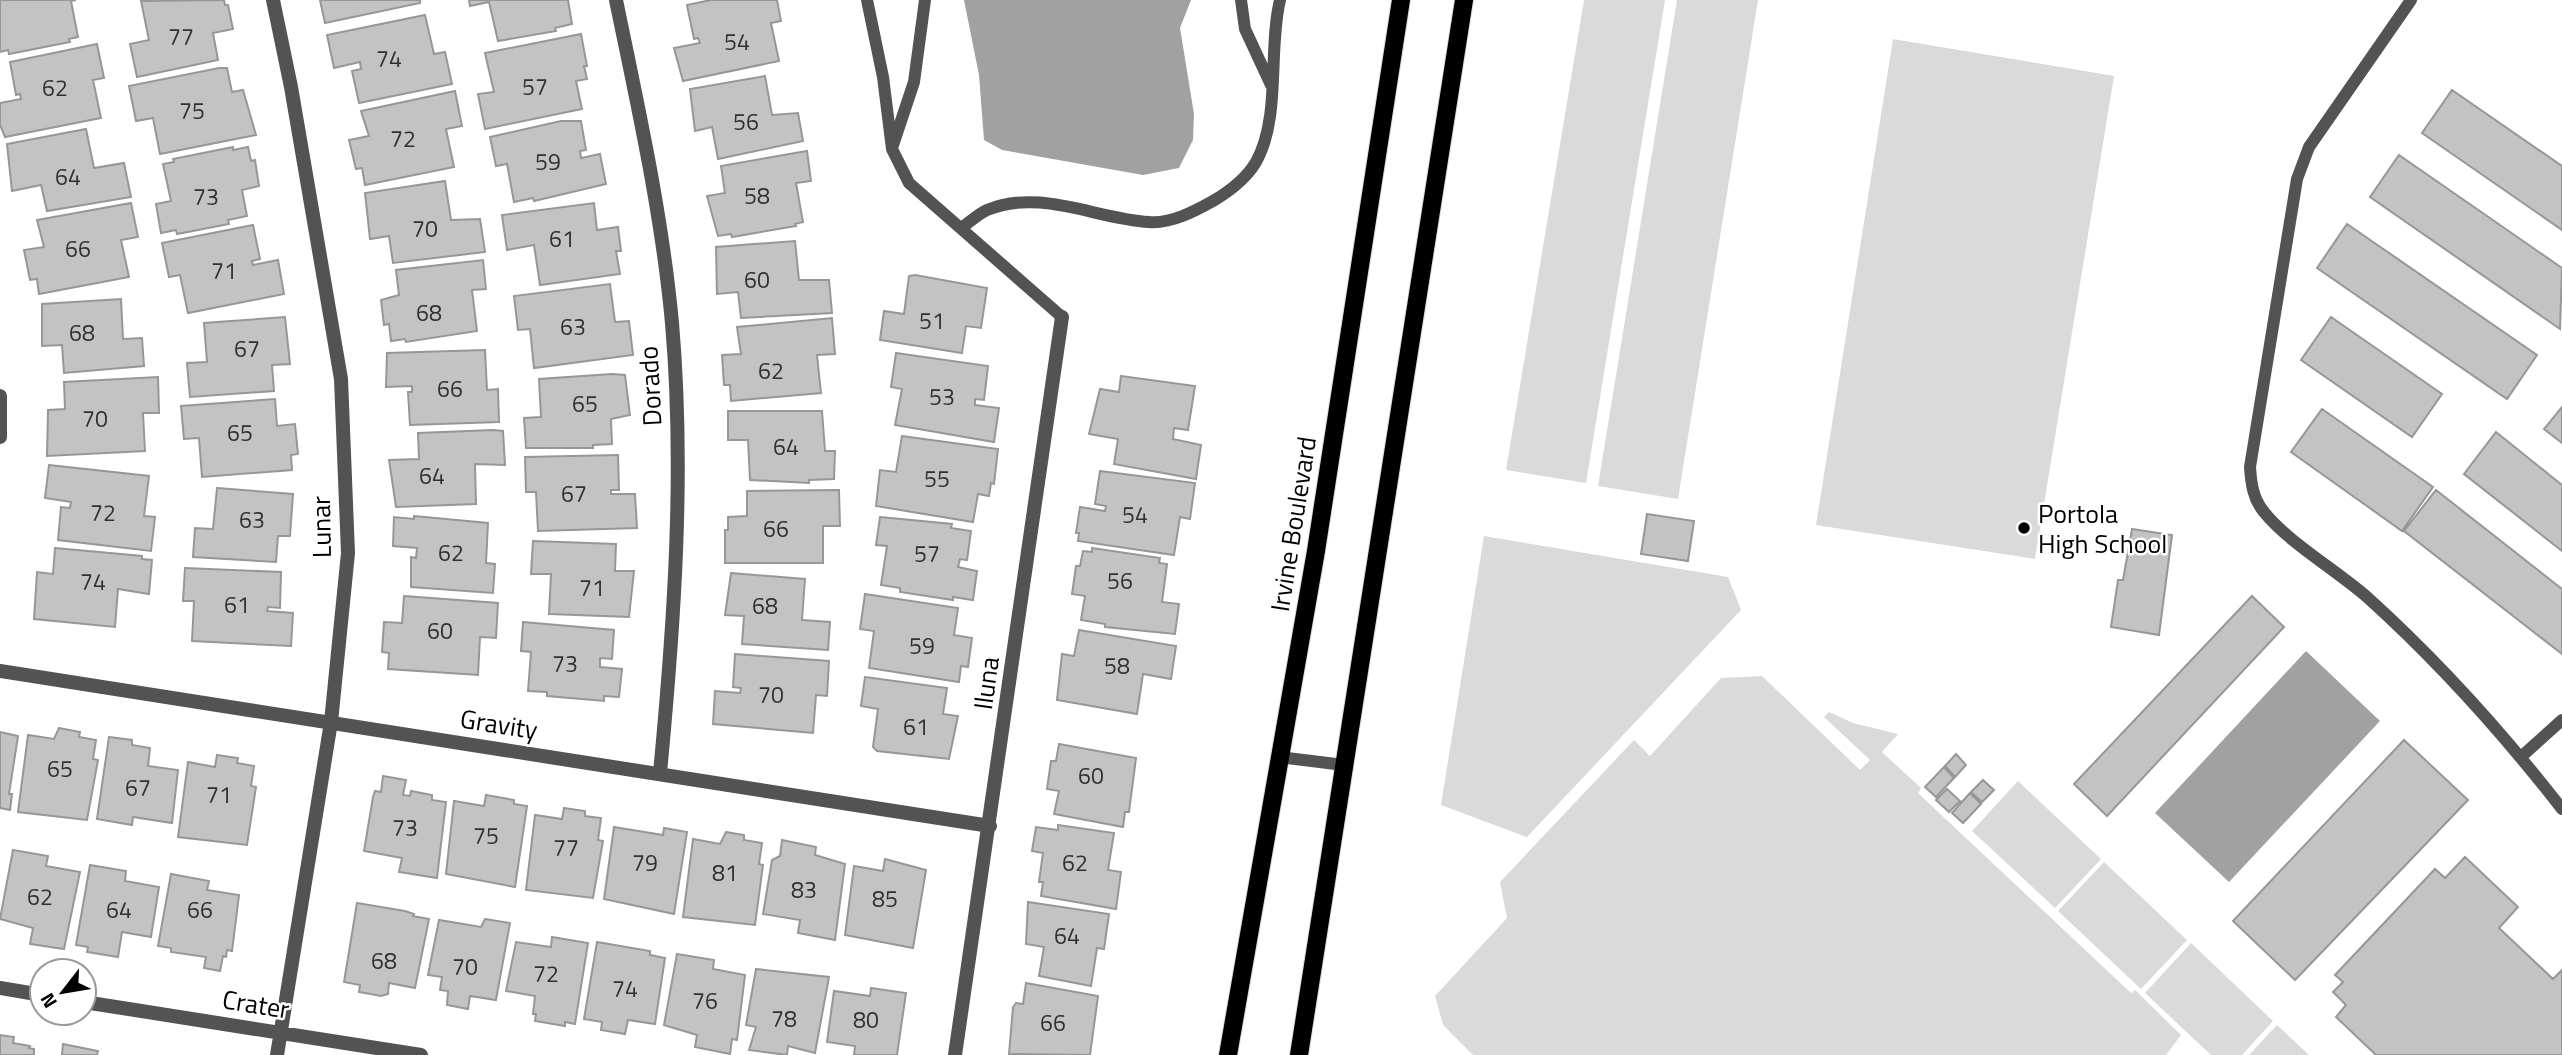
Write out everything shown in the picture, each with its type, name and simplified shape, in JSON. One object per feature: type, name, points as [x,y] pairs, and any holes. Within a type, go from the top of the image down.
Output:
[{"type":"main road","name":"Irvine Boulevard","points":[[1228,1055],[1316,551],[1401,0]]},
{"type":"main road","points":[[1299,1055],[1464,0]]},
{"type":"street","name":"Lunar","points":[[273,0],[291,87],[341,379],[348,554],[331,722],[277,1055]]},
{"type":"street","name":"Dorado","points":[[616,0],[658,204],[672,325],[678,442],[674,574],[660,773]]},
{"type":"street","name":"Iluna","points":[[955,1055],[1062,317]]},
{"type":"street","points":[[0,396],[0,437]]},
{"type":"street","name":"Gravity","points":[[0,671],[990,826]]},
{"type":"street","points":[[0,988],[28,993]]},
{"type":"street","name":"Crater","points":[[98,1004],[421,1055]]},
{"type":"lane","points":[[867,0],[883,77],[892,149],[909,183],[1062,317]]},
{"type":"lane","points":[[892,149],[914,82],[925,0]]},
{"type":"lane","points":[[1241,0],[1245,29],[1271,85]]},
{"type":"lane","points":[[961,229],[986,210],[1020,203],[1067,205],[1151,223],[1190,214],[1232,190],[1256,162],[1269,123],[1273,26],[1280,0]]},
{"type":"lane","points":[[2411,0],[2309,148],[2297,179],[2250,467],[2252,485],[2264,512],[2364,594],[2428,653],[2522,757],[2562,808]]},
{"type":"lane","points":[[2522,757],[2562,720]]},
{"type":"lane","points":[[1279,757],[1344,765]]},
{"type":"shaded area","points":[[964,0],[1191,0],[1180,28],[1194,114],[1193,140],[1179,168],[1143,175],[1002,150],[984,140],[979,75]]},
{"type":"shaded area","points":[[1584,0],[1665,0],[1586,483],[1506,470]]},
{"type":"shaded area","points":[[1677,0],[1758,0],[1678,499],[1598,486]]},
{"type":"shaded area","points":[[1893,39],[2114,76],[2035,559],[1816,525]]},
{"type":"shaded area","points":[[1484,536],[1728,577],[1741,610],[1527,837],[1441,805]]},
{"type":"shaded area","points":[[2306,651],[2380,721],[2229,882],[2155,813]]},
{"type":"shaded area","points":[[1762,676],[1860,770],[1870,760],[1824,717],[1829,712],[1853,723],[1898,734],[1882,752],[1921,788],[1918,793],[2131,993],[2135,990],[2181,1035],[2166,1055],[1473,1055],[1443,1025],[1435,996],[1507,918],[1500,882],[1634,740],[1650,756],[1721,678]]},
{"type":"shaded area","points":[[2018,781],[2101,859],[2055,908],[1972,831]]},
{"type":"shaded area","points":[[2104,862],[2187,940],[2141,989],[2058,911]]},
{"type":"shaded area","points":[[2191,943],[2273,1021],[2242,1055],[2211,1055],[2145,993]]},
{"type":"shaded area","points":[[2277,1025],[2309,1055],[2249,1055]]},
{"type":"building","points":[[0,0],[76,0],[71,1],[78,37],[69,39],[70,42],[9,54],[8,50],[0,52]]},
{"type":"building","points":[[224,0],[225,5],[228,5],[233,29],[213,33],[218,60],[137,77],[130,44],[149,40],[141,1]]},
{"type":"building","points":[[320,0],[420,0],[420,3],[325,23]]},
{"type":"building","points":[[469,0],[568,0],[572,24],[555,28],[556,31],[498,41],[489,2],[470,6]]},
{"type":"building","points":[[711,0],[777,0],[781,21],[771,23],[779,61],[683,81],[674,48],[700,43],[698,38],[694,39],[687,5]]},
{"type":"building","points":[[425,15],[434,54],[445,52],[452,84],[359,103],[352,71],[361,69],[360,62],[334,68],[327,35]]},
{"type":"building","points":[[581,34],[587,79],[576,81],[582,109],[485,129],[478,94],[494,92],[485,53]]},
{"type":"building","points":[[97,44],[104,78],[93,80],[101,118],[5,137],[0,125],[0,103],[21,99],[20,94],[16,95],[10,62]]},
{"type":"building","points":[[227,68],[232,92],[243,90],[256,135],[160,154],[153,118],[136,121],[129,86]]},
{"type":"building","points":[[765,76],[772,115],[798,113],[803,141],[718,159],[712,127],[695,131],[690,89]]},
{"type":"building","points":[[2452,90],[2562,166],[2562,230],[2422,133]]},
{"type":"building","points":[[455,91],[462,126],[446,129],[454,167],[365,185],[362,168],[356,169],[349,140],[369,136],[361,111]]},
{"type":"building","points":[[561,121],[581,121],[586,150],[580,151],[581,158],[600,154],[606,184],[534,201],[533,198],[514,202],[507,164],[496,166],[490,137]]},
{"type":"building","points":[[86,129],[94,168],[124,163],[131,197],[47,211],[41,185],[12,191],[7,144]]},
{"type":"building","points":[[233,147],[233,150],[248,147],[251,161],[255,160],[259,186],[242,190],[247,216],[228,220],[229,224],[177,234],[176,230],[161,233],[156,204],[171,201],[163,164],[174,162],[173,159]]},
{"type":"building","points":[[807,151],[811,181],[796,183],[803,222],[795,224],[796,226],[732,237],[731,234],[718,236],[707,196],[725,193],[721,166]]},
{"type":"building","points":[[2399,155],[2562,268],[2560,329],[2370,197]]},
{"type":"building","points":[[445,181],[451,220],[480,219],[485,252],[393,263],[389,236],[370,239],[365,193]]},
{"type":"building","points":[[131,203],[138,237],[121,240],[129,277],[39,294],[37,279],[30,280],[24,250],[44,247],[37,220]]},
{"type":"building","points":[[594,203],[597,230],[618,227],[621,251],[616,251],[620,274],[540,285],[534,245],[507,250],[502,215]]},
{"type":"building","points":[[2347,224],[2537,355],[2507,399],[2317,268]]},
{"type":"building","points":[[253,225],[260,259],[252,261],[253,265],[278,260],[284,294],[188,313],[180,275],[169,277],[162,243]]},
{"type":"building","points":[[795,241],[799,280],[829,280],[832,313],[741,318],[738,292],[717,294],[716,247]]},
{"type":"building","points":[[483,260],[486,289],[472,290],[477,331],[406,342],[405,339],[391,341],[389,324],[384,325],[381,300],[399,295],[396,270]]},
{"type":"building","points":[[909,276],[987,288],[981,328],[966,326],[962,353],[880,340],[884,311],[904,314]]},
{"type":"building","points":[[610,284],[615,322],[629,321],[633,355],[534,368],[530,329],[518,330],[514,296]]},
{"type":"building","points":[[121,299],[123,339],[142,338],[144,366],[64,373],[62,345],[42,346],[42,304]]},
{"type":"building","points":[[285,317],[290,364],[272,365],[274,391],[190,397],[187,363],[207,362],[204,323]]},
{"type":"building","points":[[2331,317],[2442,394],[2412,437],[2301,360]]},
{"type":"building","points":[[832,318],[835,354],[817,355],[821,393],[731,401],[730,385],[724,385],[722,355],[741,354],[737,327]]},
{"type":"building","points":[[485,350],[487,390],[498,389],[499,422],[410,425],[408,392],[412,392],[412,386],[386,387],[387,353]]},
{"type":"building","points":[[896,353],[988,366],[984,400],[975,399],[975,405],[999,408],[994,442],[895,425],[902,389],[891,387]]},
{"type":"building","points":[[625,375],[630,415],[611,419],[612,444],[593,445],[593,448],[526,448],[524,418],[541,417],[539,379]]},
{"type":"building","points":[[1121,376],[1195,386],[1188,430],[1174,428],[1173,439],[1201,445],[1196,479],[1114,464],[1118,439],[1089,434],[1100,389],[1119,392]]},
{"type":"building","points":[[158,377],[159,413],[143,413],[145,451],[47,456],[48,410],[65,409],[64,382]]},
{"type":"building","points":[[275,399],[277,426],[295,424],[298,454],[291,455],[292,470],[202,477],[199,438],[184,439],[181,406]]},
{"type":"building","points":[[2562,407],[2562,443],[2544,429]]},
{"type":"building","points":[[2322,409],[2433,487],[2402,531],[2291,452]]},
{"type":"building","points":[[728,411],[822,411],[825,451],[835,451],[834,479],[809,480],[809,483],[750,480],[748,440],[728,440]]},
{"type":"building","points":[[503,431],[505,465],[475,464],[476,504],[396,507],[389,460],[419,459],[418,433]]},
{"type":"building","points":[[2496,432],[2562,485],[2562,551],[2464,474]]},
{"type":"building","points":[[902,436],[998,449],[994,484],[991,483],[989,496],[978,494],[973,522],[876,506],[880,470],[896,472]]},
{"type":"building","points":[[618,455],[619,490],[611,490],[611,494],[635,494],[637,528],[538,531],[536,492],[526,492],[525,457]]},
{"type":"building","points":[[49,465],[149,476],[144,516],[155,517],[151,551],[58,540],[61,507],[70,508],[71,502],[45,498]]},
{"type":"building","points":[[1100,471],[1195,483],[1190,519],[1180,517],[1174,555],[1078,541],[1079,533],[1076,533],[1080,507],[1105,511],[1106,506],[1095,504]]},
{"type":"building","points":[[217,488],[293,494],[290,536],[278,536],[276,562],[193,557],[195,528],[213,529]]},
{"type":"building","points":[[839,490],[840,526],[823,526],[823,563],[725,563],[725,530],[728,530],[728,517],[747,516],[747,491]]},
{"type":"building","points":[[2436,490],[2562,589],[2562,654],[2404,531]]},
{"type":"building","points":[[1647,514],[1694,521],[1688,561],[1641,554]]},
{"type":"building","points":[[414,516],[488,523],[486,563],[495,564],[493,593],[411,587],[411,557],[416,558],[417,548],[393,546],[394,517],[414,519]]},
{"type":"building","points":[[880,517],[952,524],[951,528],[971,531],[967,560],[960,559],[958,567],[977,571],[973,600],[953,597],[953,600],[900,592],[900,588],[881,585],[887,546],[876,545]]},
{"type":"building","points":[[2132,529],[2172,535],[2159,635],[2111,627],[2118,580],[2123,580]]},
{"type":"building","points":[[533,541],[616,544],[615,571],[634,571],[629,617],[549,614],[551,574],[531,574]]},
{"type":"building","points":[[55,548],[142,556],[142,559],[152,560],[149,594],[118,589],[115,627],[34,619],[37,572],[53,574]]},
{"type":"building","points":[[1092,548],[1160,558],[1159,563],[1167,564],[1162,602],[1179,604],[1175,634],[1105,627],[1105,624],[1081,620],[1085,596],[1072,594],[1076,566],[1080,566],[1083,551],[1092,552]]},
{"type":"building","points":[[185,568],[281,572],[280,608],[268,607],[267,611],[293,613],[291,646],[192,641],[194,601],[183,601]]},
{"type":"building","points":[[731,573],[805,579],[802,620],[830,622],[828,650],[742,644],[744,616],[725,615]]},
{"type":"building","points":[[865,594],[958,608],[954,635],[972,638],[968,667],[961,666],[959,682],[869,668],[874,631],[860,629]]},
{"type":"building","points":[[404,596],[498,603],[496,638],[480,637],[478,675],[388,669],[389,653],[382,652],[384,622],[402,623]]},
{"type":"building","points":[[2252,596],[2284,627],[2107,816],[2074,784]]},
{"type":"building","points":[[523,622],[614,630],[612,659],[600,658],[600,667],[622,669],[619,697],[604,696],[604,701],[547,696],[547,692],[528,691],[531,652],[521,651]]},
{"type":"building","points":[[1079,630],[1176,646],[1171,679],[1143,674],[1137,714],[1057,700],[1062,654],[1074,656]]},
{"type":"building","points":[[735,654],[829,661],[827,696],[816,695],[813,733],[713,724],[715,691],[740,693],[741,688],[733,687]]},
{"type":"building","points":[[865,677],[947,688],[943,714],[958,716],[949,759],[877,751],[873,747],[878,709],[861,706]]},
{"type":"building","points":[[59,728],[80,732],[79,737],[96,740],[93,759],[98,760],[87,820],[18,812],[28,735],[54,739]]},
{"type":"building","points":[[0,732],[18,736],[9,794],[12,794],[10,810],[0,808]]},
{"type":"building","points":[[109,737],[132,740],[132,745],[150,748],[148,766],[178,770],[172,823],[133,817],[132,825],[97,819]]},
{"type":"building","points":[[2404,740],[2468,800],[2295,980],[2233,921]]},
{"type":"building","points":[[1059,744],[1136,758],[1129,812],[1125,812],[1123,827],[1054,814],[1059,791],[1047,789],[1051,761],[1056,761]]},
{"type":"building","points":[[1956,754],[1966,765],[1955,777],[1945,766]]},
{"type":"building","points":[[217,755],[238,758],[237,763],[254,766],[251,786],[256,787],[247,845],[178,837],[188,762],[215,767]]},
{"type":"building","points":[[1944,767],[1954,778],[1936,797],[1925,787]]},
{"type":"building","points":[[383,776],[406,780],[403,795],[410,796],[411,791],[432,795],[432,800],[446,802],[437,878],[399,872],[402,858],[364,851],[373,797],[375,791],[381,792]]},
{"type":"building","points":[[1983,780],[1994,790],[1982,802],[1971,792]]},
{"type":"building","points":[[1947,789],[1960,801],[1949,812],[1936,800]]},
{"type":"building","points":[[1970,793],[1981,804],[1963,823],[1952,813]]},
{"type":"building","points":[[486,795],[514,800],[514,804],[527,806],[515,887],[446,874],[454,801],[484,806]]},
{"type":"building","points":[[564,808],[585,811],[585,816],[601,818],[598,840],[603,841],[593,898],[526,890],[535,815],[562,819]]},
{"type":"building","points":[[1058,825],[1114,833],[1108,870],[1121,872],[1116,909],[1041,896],[1043,882],[1039,882],[1043,853],[1032,851],[1036,827],[1058,830]]},
{"type":"building","points":[[614,827],[663,835],[664,828],[687,832],[674,914],[604,899]]},
{"type":"building","points":[[726,832],[744,835],[744,840],[762,843],[759,864],[763,865],[755,925],[683,917],[693,839],[720,844]]},
{"type":"building","points":[[782,840],[816,847],[815,855],[845,864],[835,940],[798,933],[800,920],[763,914],[772,860],[780,856]]},
{"type":"building","points":[[13,850],[48,856],[46,866],[80,872],[64,949],[30,944],[33,928],[0,919]]},
{"type":"building","points":[[2465,857],[2518,907],[2499,928],[2553,979],[2562,970],[2562,1055],[2376,1055],[2336,1017],[2346,1005],[2333,992],[2343,982],[2335,975],[2435,869],[2445,878]]},
{"type":"building","points":[[885,859],[926,870],[913,948],[845,935],[854,866],[883,871]]},
{"type":"building","points":[[90,865],[126,871],[125,881],[159,887],[151,937],[122,932],[118,957],[87,952],[88,947],[76,945]]},
{"type":"building","points":[[171,874],[209,881],[207,890],[239,895],[232,951],[227,950],[226,957],[223,956],[220,971],[204,968],[206,957],[171,952],[171,948],[158,946]]},
{"type":"building","points":[[1028,902],[1109,914],[1104,949],[1097,948],[1091,986],[1039,976],[1044,947],[1026,944]]},
{"type":"building","points":[[357,903],[405,911],[414,914],[413,916],[429,919],[415,988],[389,983],[388,994],[381,996],[359,992],[360,985],[344,982]]},
{"type":"building","points":[[485,919],[510,923],[496,1000],[470,996],[468,1009],[447,1005],[448,991],[440,990],[442,977],[428,975],[439,920],[481,927]]},
{"type":"building","points":[[552,937],[588,943],[575,1024],[565,1022],[565,1026],[535,1021],[535,996],[506,991],[516,942],[551,947]]},
{"type":"building","points":[[597,942],[650,951],[650,955],[665,958],[655,1024],[628,1020],[625,1034],[601,1030],[602,1022],[584,1019]]},
{"type":"building","points":[[677,954],[714,960],[713,969],[745,975],[737,1040],[732,1039],[730,1054],[695,1047],[697,1035],[664,1025]]},
{"type":"building","points":[[756,969],[829,977],[815,1053],[788,1046],[787,1055],[749,1050],[756,1027],[746,1025]]},
{"type":"building","points":[[1026,983],[1098,996],[1090,1055],[1009,1054],[1013,1007],[1016,1003],[1023,1004]]},
{"type":"building","points":[[871,988],[906,993],[897,1055],[854,1055],[855,1046],[827,1042],[834,991],[870,996]]},
{"type":"building","points":[[0,1035],[14,1037],[13,1043],[30,1046],[29,1048],[34,1049],[34,1055],[0,1055]]},
{"type":"building","points":[[63,1044],[98,1051],[97,1055],[62,1055]]},
{"type":"place","name":"Portola High School","points":[[2024,528]]}]
